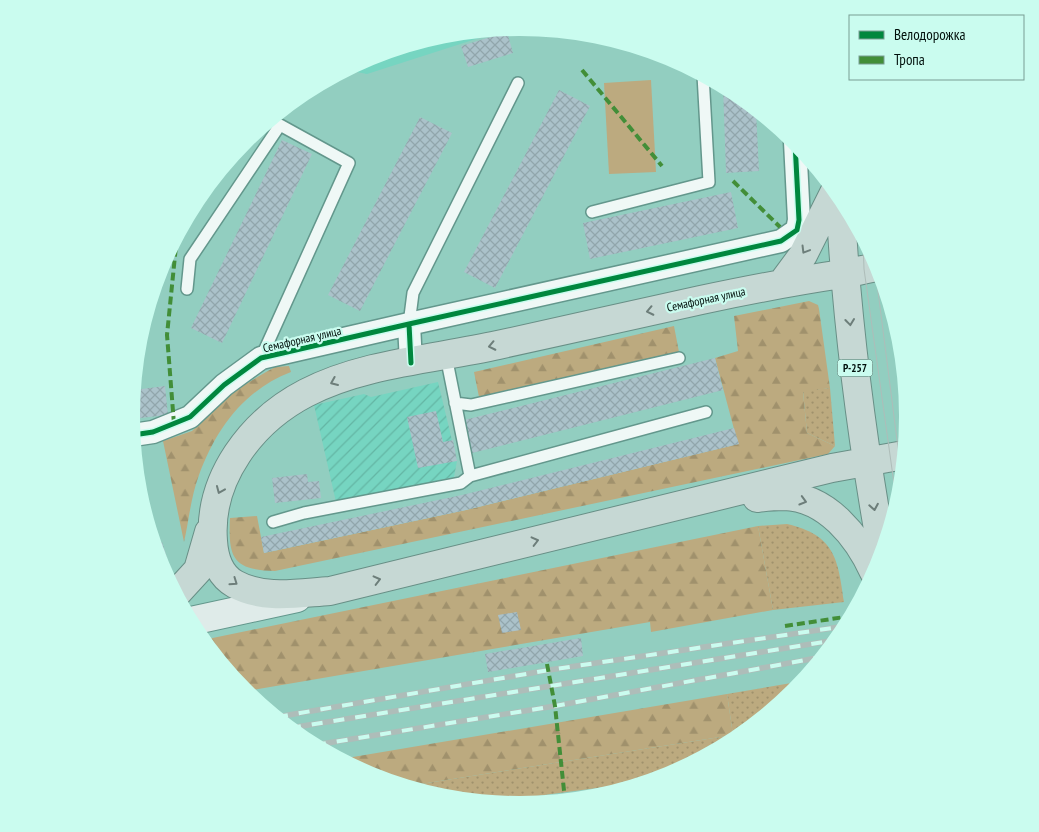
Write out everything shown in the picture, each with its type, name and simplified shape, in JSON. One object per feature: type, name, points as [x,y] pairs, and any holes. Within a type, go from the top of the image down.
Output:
[{"type":"highway","points":[[784,282],[803,255],[831,199]]},
{"type":"highway","name":"Р-257","points":[[841,215],[844,274],[866,462],[879,537]]},
{"type":"highway","name":"Семафорная улица","points":[[869,269],[784,282],[446,356],[349,375],[306,393],[269,416],[238,452],[215,502],[211,524],[214,555],[220,570],[232,583],[268,595],[330,591],[703,500],[897,456]]},
{"type":"highway","points":[[703,500],[785,496],[809,502],[822,508],[856,538],[869,563]]},
{"type":"highway","points":[[181,588],[198,570],[211,524]]},
{"type":"main road","name":"Семафорная улица","points":[[199,619],[330,591]]},
{"type":"street","name":"Семафорная улица","points":[[141,434],[153,432],[190,417],[224,385],[261,358],[781,241],[797,230],[799,220],[796,156]]},
{"type":"street","points":[[409,324],[411,362]]},
{"type":"lane","points":[[409,324],[414,294],[518,83]]},
{"type":"lane","points":[[592,212],[709,182],[703,84]]},
{"type":"lane","points":[[187,289],[190,259],[280,125],[349,163],[261,358]]},
{"type":"lane","points":[[446,356],[470,476]]},
{"type":"lane","points":[[456,403],[471,405],[678,358]]},
{"type":"lane","points":[[273,522],[304,513],[461,483],[470,476],[706,412]]},
{"type":"shaded area","points":[[478,38],[367,74],[358,72],[397,56],[421,49]]},
{"type":"shaded area","points":[[438,382],[457,461],[454,477],[336,502],[314,405],[364,394],[371,397]]},
{"type":"green space","points":[[651,80],[656,172],[609,174],[604,83]]},
{"type":"green space","points":[[809,301],[818,305],[819,309],[830,388],[803,392],[807,433],[835,446],[828,454],[275,571],[250,568],[236,559],[232,552],[230,518],[257,516],[264,553],[466,510],[738,444],[715,358],[738,351],[734,316]]},
{"type":"green space","points":[[674,326],[679,352],[479,397],[474,372]]},
{"type":"green space","points":[[289,366],[291,372],[259,389],[246,400],[223,427],[214,442],[196,483],[184,542],[163,441],[192,431],[232,392],[275,367]]},
{"type":"green space","points":[[830,388],[835,446],[807,433],[803,391]]},
{"type":"green space","points":[[787,524],[803,529],[825,542],[836,561],[844,602],[773,610],[758,526]]},
{"type":"green space","points":[[758,526],[773,610],[651,632],[650,622],[256,689],[212,638]]},
{"type":"green space","points":[[790,683],[770,702],[732,730],[727,694]]},
{"type":"green space","points":[[727,694],[732,730],[722,737],[424,784],[397,776],[352,757]]},
{"type":"green space","points":[[722,737],[665,767],[618,783],[589,789],[520,796],[470,793],[424,784]]},
{"type":"building","points":[[508,36],[513,53],[468,67],[461,46],[489,37]]},
{"type":"building","points":[[559,90],[590,106],[495,288],[464,272]]},
{"type":"building","points":[[723,96],[756,119],[759,171],[726,173]]},
{"type":"building","points":[[420,117],[452,133],[360,311],[328,295]]},
{"type":"building","points":[[282,140],[312,154],[222,343],[191,328]]},
{"type":"building","points":[[731,192],[738,228],[590,259],[583,223]]},
{"type":"building","points":[[715,358],[723,390],[472,453],[464,420]]},
{"type":"building","points":[[165,386],[168,415],[140,418],[141,389]]},
{"type":"building","points":[[436,411],[443,442],[453,440],[457,461],[418,468],[407,417]]},
{"type":"building","points":[[734,428],[739,444],[466,510],[264,553],[261,537],[462,495]]},
{"type":"building","points":[[307,474],[308,482],[319,481],[321,498],[275,503],[272,478]]},
{"type":"building","points":[[517,612],[521,630],[502,633],[498,615]]},
{"type":"building","points":[[581,638],[583,656],[488,672],[485,654]]},
{"type":"tram line","points":[[864,256],[894,481]]},
{"type":"tram line","points":[[878,292],[898,445]]},
{"type":"railway","points":[[286,715],[549,670],[835,628]]},
{"type":"railway","points":[[301,726],[825,642]]},
{"type":"railway","points":[[327,743],[555,706],[811,659]]},
{"type":"marked path","points":[[582,70],[662,166]]},
{"type":"marked path","points":[[733,181],[780,227]]},
{"type":"marked path","points":[[174,424],[167,335],[175,258]]},
{"type":"marked path","points":[[785,626],[841,618]]},
{"type":"marked path","points":[[547,664],[555,706],[564,793]]},
{"type":"cycle path","points":[[411,363],[409,324],[781,241],[797,230],[799,220],[796,156]]},
{"type":"cycle path","points":[[141,434],[153,432],[190,417],[224,385],[261,358],[409,324]]}]
